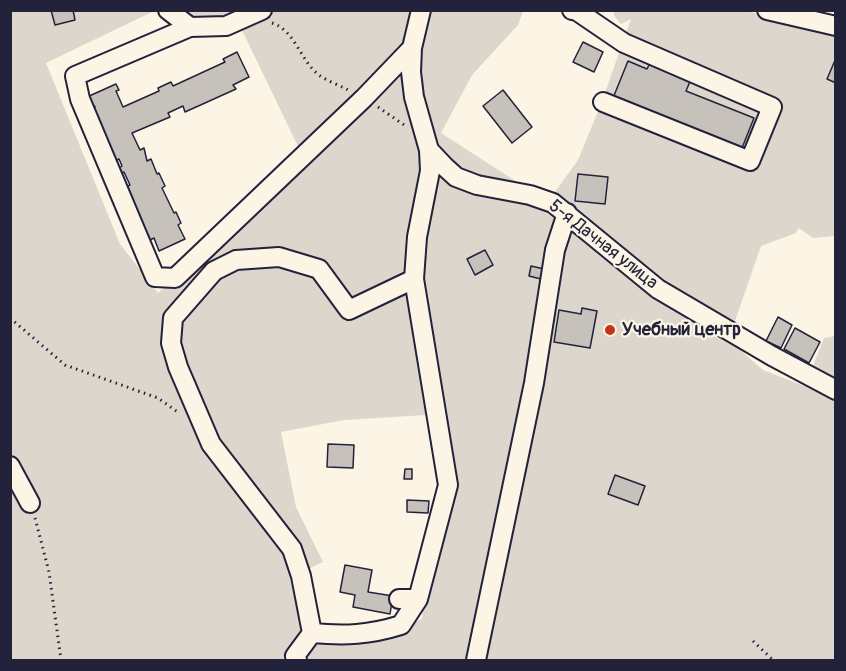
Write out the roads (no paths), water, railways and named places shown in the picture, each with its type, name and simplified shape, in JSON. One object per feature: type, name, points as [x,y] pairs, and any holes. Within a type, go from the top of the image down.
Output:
[{"type":"street","points":[[168,10],[190,27]]},
{"type":"street","name":"5-я Дачная улица","points":[[421,10],[412,48],[411,72],[414,97],[429,150],[456,177],[492,189],[530,195],[553,203],[658,289],[772,356],[836,390]]},
{"type":"street","points":[[767,10],[836,26]]},
{"type":"street","points":[[576,11],[624,43],[772,107],[750,161],[603,102]]},
{"type":"street","points":[[254,14],[226,26],[190,27],[75,76],[80,99],[155,277],[175,278],[364,98],[412,48]]},
{"type":"street","points":[[312,633],[375,633],[401,625],[448,485],[414,279],[417,237],[430,171],[429,150]]},
{"type":"street","points":[[476,660],[534,383],[555,250],[567,213]]},
{"type":"street","points":[[297,660],[295,656],[312,633],[301,576],[292,549],[211,444],[178,367],[171,343],[172,318],[214,271],[236,260],[279,257],[319,269],[349,310],[414,279]]},
{"type":"street","points":[[10,466],[30,503]]},
{"type":"place","name":"Учебный центр","points":[[610,330]]}]
